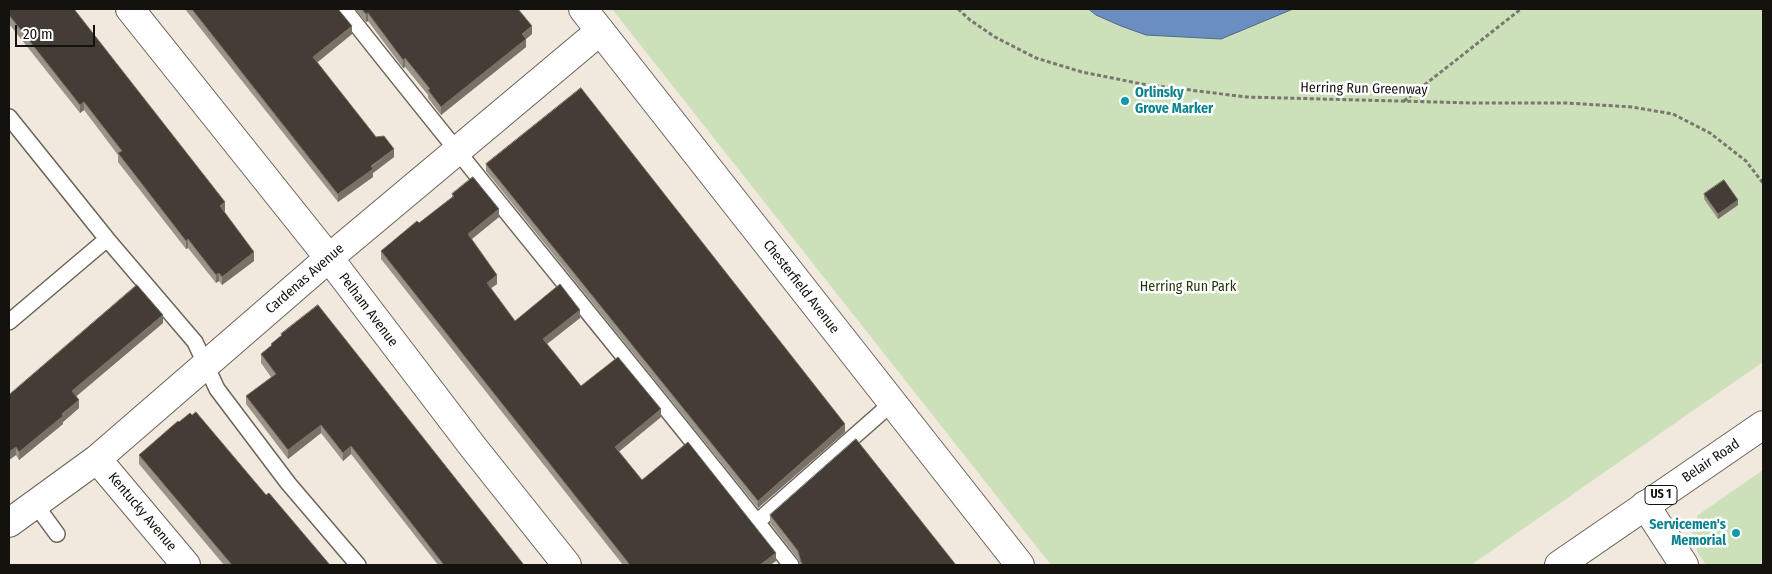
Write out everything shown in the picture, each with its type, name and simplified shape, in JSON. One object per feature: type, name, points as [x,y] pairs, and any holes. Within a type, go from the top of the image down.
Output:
[{"type":"street","name":"Pelham Avenue","points":[[130,9],[329,258],[473,448],[567,565]]},
{"type":"street","name":"Chesterfield Avenue","points":[[582,9],[1020,565]]},
{"type":"street","name":"Cardenas Avenue","points":[[9,523],[97,459],[329,258],[600,30]]},
{"type":"street","name":"Belair Road","points":[[1559,565],[1763,425]]},
{"type":"street","name":"Kentucky Avenue","points":[[97,459],[186,565]]},
{"type":"street","points":[[1645,505],[1684,565]]},
{"type":"lane","points":[[344,9],[456,151],[685,430],[791,565]]},
{"type":"lane","points":[[10,121],[195,342],[217,389],[288,483],[358,565]]},
{"type":"lane","points":[[9,322],[107,239]]},
{"type":"lane","points":[[757,522],[892,403]]},
{"type":"lane","points":[[35,504],[57,534]]},
{"type":"path","name":"Herring Run Greenway","points":[[958,9],[970,20],[995,37],[1036,58],[1082,72],[1142,84],[1246,97],[1566,103],[1632,107],[1673,114],[1717,139],[1746,161],[1763,183]]},
{"type":"path","points":[[1404,101],[1520,9]]},
{"type":"green space","name":"Herring Run Park","points":[[612,9],[1763,9],[1763,362],[1471,565],[1051,565]]},
{"type":"green space","points":[[1763,470],[1763,565],[1706,565],[1698,553],[1691,529],[1698,515]]},
{"type":"water","points":[[1089,9],[1293,9],[1221,39],[1146,35],[1096,15]]},
{"type":"building","points":[[9,9],[74,9],[225,202],[220,206],[254,252],[222,277],[219,273],[216,275],[188,239],[186,241],[118,153],[122,151],[84,102],[80,105],[9,15]]},
{"type":"building","points":[[192,9],[338,9],[352,26],[313,57],[376,137],[384,136],[394,149],[371,166],[373,169],[338,194]]},
{"type":"building","points":[[362,9],[518,9],[532,26],[522,34],[526,39],[441,107],[428,90],[430,89],[405,58],[403,60],[368,13],[366,14]]},
{"type":"building","points":[[581,88],[845,424],[758,501],[486,164]]},
{"type":"building","points":[[473,177],[499,209],[468,234],[497,275],[487,283],[515,321],[560,284],[580,310],[543,339],[581,386],[618,357],[661,409],[615,447],[642,480],[688,442],[776,553],[760,565],[630,565],[381,251],[417,221],[419,223],[454,196],[452,194]]},
{"type":"building","points":[[1724,180],[1738,200],[1718,214],[1704,194]]},
{"type":"building","points":[[137,285],[163,315],[72,391],[79,400],[62,414],[63,416],[19,452],[16,447],[9,452],[9,395]]},
{"type":"building","points":[[318,305],[524,565],[444,565],[351,446],[343,453],[321,425],[288,450],[246,396],[276,374],[261,354],[281,334]]},
{"type":"building","points":[[196,412],[266,495],[269,493],[330,565],[232,565],[139,455],[178,421],[190,413],[192,415]]},
{"type":"building","points":[[856,439],[956,565],[803,565],[798,551],[770,515]]},
{"type":"place","name":"Orlinsky Grove Marker","points":[[1125,101]]},
{"type":"place","name":"Servicemen's Memorial","points":[[1736,533]]}]
